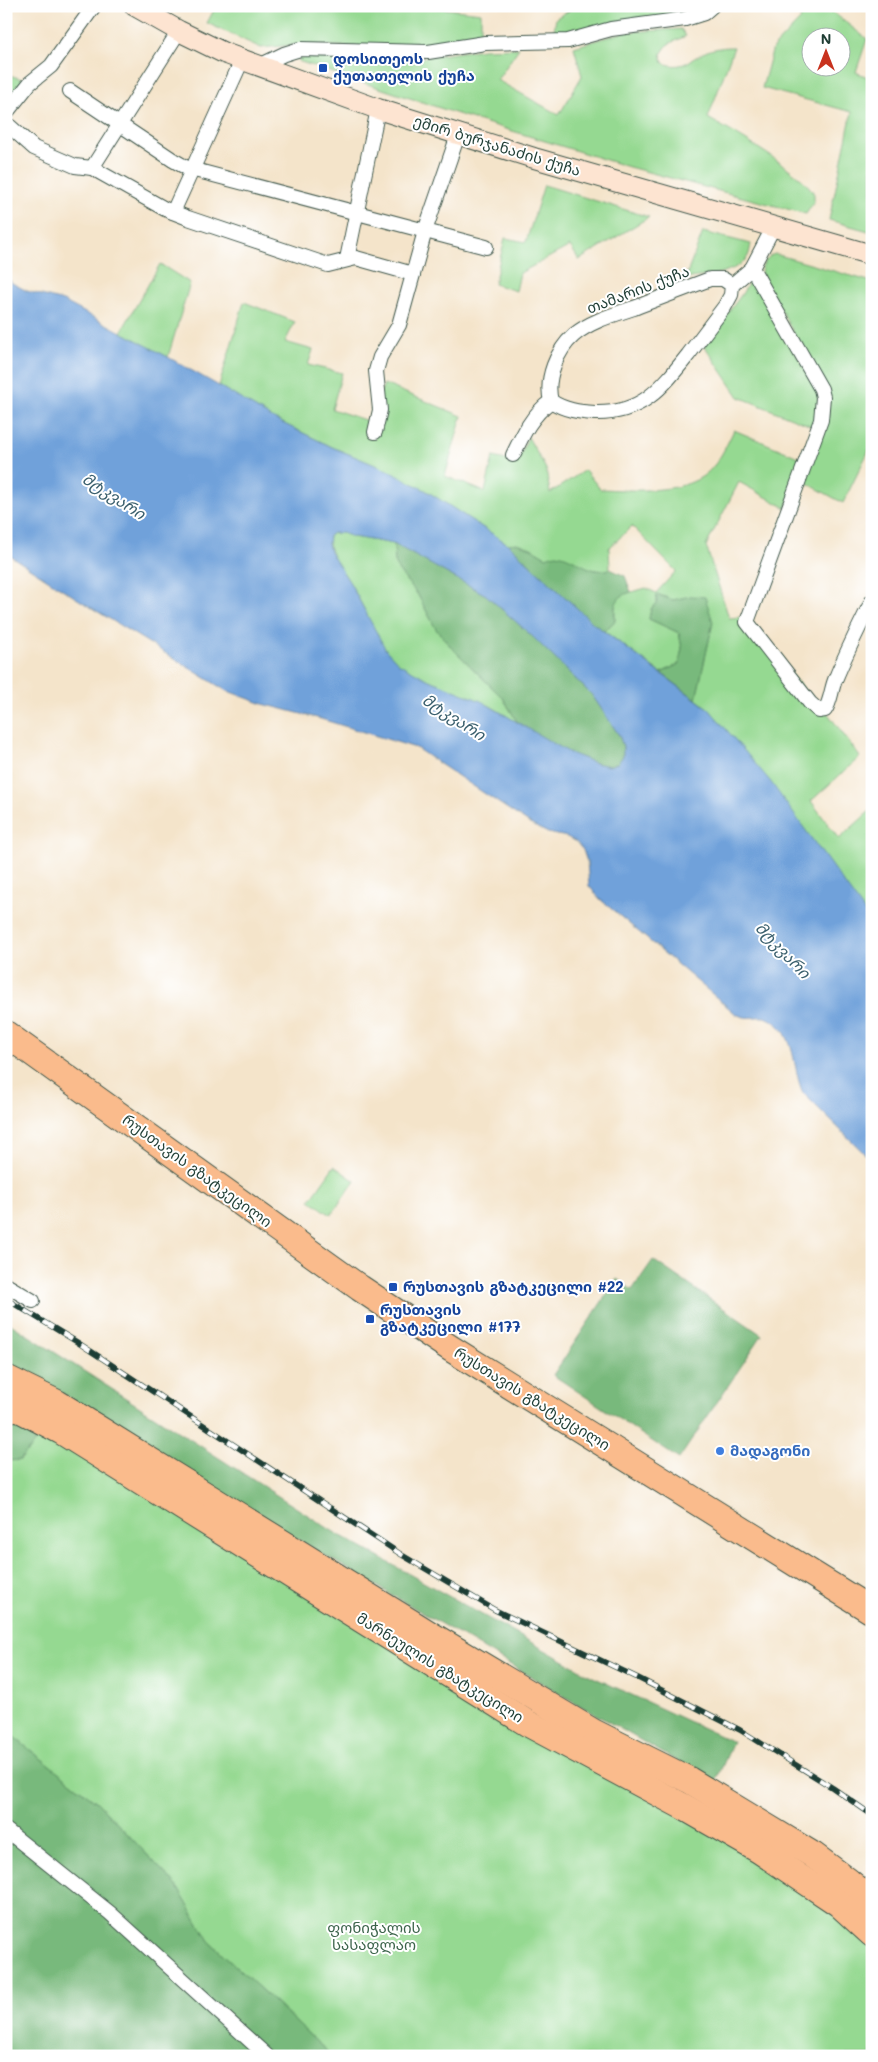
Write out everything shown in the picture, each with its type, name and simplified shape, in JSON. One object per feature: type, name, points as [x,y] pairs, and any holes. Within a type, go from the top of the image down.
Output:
[{"type":"highway","name":"რუსთავის გზატკეცილი","points":[[6,1034],[360,1288],[443,1343],[872,1611]]},
{"type":"highway","name":"მარნეულის გზატკეცილი","points":[[6,1378],[58,1403],[389,1609],[593,1732],[689,1780],[814,1855],[872,1901]]},
{"type":"highway","name":"მარნეულის გზატკეცილი","points":[[6,1402],[60,1430],[555,1739],[684,1807],[759,1850],[838,1903],[872,1934]]},
{"type":"highway","points":[[527,1722],[539,1698]]},
{"type":"highway","points":[[555,1739],[568,1716]]},
{"type":"street","points":[[6,113],[30,83],[51,66],[94,6]]},
{"type":"street","name":"ემირ ბურჯანაძის ქუჩა","points":[[135,6],[179,31],[251,63],[378,108],[458,135],[872,255]]},
{"type":"street","points":[[173,212],[193,169],[251,63],[300,49],[428,52],[485,44],[568,41],[611,29],[685,19],[704,13],[712,6]]},
{"type":"street","points":[[92,168],[179,31]]},
{"type":"street","points":[[70,91],[173,160],[193,169],[486,247]]},
{"type":"street","points":[[347,259],[378,108]]},
{"type":"street","points":[[6,123],[34,148],[75,166],[92,168],[173,212],[328,265],[356,258],[413,274]]},
{"type":"street","points":[[375,432],[380,410],[376,371],[380,356],[399,325],[425,231],[458,135]]},
{"type":"street","points":[[513,455],[528,424],[540,409],[551,401],[561,408],[611,413],[630,408],[651,397],[668,381],[725,306],[731,296],[732,285],[752,268],[774,226]]},
{"type":"street","points":[[752,268],[821,389],[823,397],[821,420],[747,622],[810,703],[819,711],[824,710],[829,704],[833,686],[844,659],[872,601]]},
{"type":"street","name":"თამარის ქუჩა","points":[[551,401],[548,393],[550,377],[558,356],[573,336],[592,324],[710,279],[723,279],[732,285]]},
{"type":"street","points":[[6,1285],[33,1300]]},
{"type":"street","points":[[6,1830],[110,1913],[267,2056]]},
{"type":"green space","points":[[216,6],[422,6],[481,13],[481,38],[426,48],[292,45],[261,48],[207,23]]},
{"type":"green space","points":[[577,6],[703,6],[682,15],[553,37],[556,18]]},
{"type":"green space","points":[[790,6],[825,6],[867,39],[856,72],[872,79],[872,232],[829,220],[852,112],[762,88],[773,48],[801,19]]},
{"type":"green space","points":[[681,29],[686,36],[668,44],[661,54],[663,63],[675,66],[680,65],[711,50],[734,47],[708,118],[766,153],[808,185],[814,194],[814,202],[806,214],[629,167],[467,117],[298,61],[300,56],[419,58],[483,49],[519,48],[497,80],[559,115],[582,76],[574,47],[624,32]]},
{"type":"green space","points":[[6,74],[25,80],[6,104]]},
{"type":"green space","points":[[544,185],[649,217],[579,260],[570,246],[520,273],[516,291],[494,284],[505,238],[526,242]]},
{"type":"green space","points":[[703,232],[751,244],[748,256],[736,267],[728,270],[685,279]]},
{"type":"green space","points":[[775,254],[872,282],[872,444],[843,503],[805,482],[828,414],[829,398],[761,273],[765,261]]},
{"type":"green space","points":[[160,264],[190,283],[168,357],[121,332]]},
{"type":"green space","points":[[754,281],[820,395],[814,427],[739,397],[704,345],[749,282]]},
{"type":"green space","points":[[244,302],[295,322],[285,342],[313,350],[308,365],[342,373],[332,409],[368,421],[384,384],[462,416],[445,476],[485,492],[493,457],[510,461],[521,454],[528,437],[546,469],[550,493],[585,470],[600,489],[656,489],[671,488],[685,484],[698,479],[712,468],[723,452],[734,430],[803,459],[786,508],[739,482],[706,546],[729,618],[740,617],[751,634],[829,715],[860,757],[811,801],[839,839],[872,809],[872,922],[709,709],[696,699],[713,622],[691,596],[673,600],[657,594],[657,602],[651,609],[649,619],[679,633],[682,648],[679,664],[661,673],[604,631],[615,621],[615,604],[621,595],[646,588],[656,593],[676,571],[632,526],[609,548],[610,569],[594,570],[562,557],[546,557],[519,544],[508,544],[425,490],[387,470],[332,447],[272,418],[219,386]]},
{"type":"green space","points":[[333,533],[342,533],[353,537],[394,544],[395,562],[418,595],[436,629],[453,649],[503,698],[518,723],[483,702],[415,674],[394,659],[381,642],[355,591],[332,555],[329,536]]},
{"type":"green space","points":[[517,543],[531,548],[546,557],[557,554],[589,568],[596,570],[610,569],[625,576],[631,592],[622,596],[617,602],[615,606],[615,621],[604,631],[594,624],[508,544]]},
{"type":"green space","points":[[394,544],[486,595],[533,637],[592,695],[619,735],[623,746],[623,756],[618,763],[609,766],[595,763],[570,753],[518,723],[503,698],[453,649],[436,629],[418,595],[398,570],[395,562]]},
{"type":"green space","points":[[656,594],[673,600],[691,596],[705,597],[713,622],[696,699],[661,673],[679,664],[682,648],[679,633],[649,619],[651,609],[657,602]]},
{"type":"green space","points":[[334,1166],[355,1181],[331,1215],[310,1200]]},
{"type":"green space","points":[[653,1260],[762,1335],[679,1459],[553,1375],[617,1279],[632,1290]]},
{"type":"green space","points":[[6,1321],[334,1532],[593,1677],[733,1742],[715,1783],[224,1496],[102,1416],[6,1363]]},
{"type":"green space","points":[[6,1409],[46,1429],[20,1460],[6,1461]]},
{"type":"green space","name":"ფონიჭალის სასაფლაო","points":[[46,1429],[784,1870],[872,1943],[872,2056],[332,2056],[209,1941],[176,1885],[98,1803],[6,1731],[6,1461],[20,1460]]},
{"type":"green space","points":[[6,1731],[98,1803],[176,1885],[209,1941],[332,2056],[6,2056]]},
{"type":"water","name":"მტკვარი","points":[[6,276],[12,283],[27,291],[63,301],[168,357],[272,418],[332,447],[387,470],[425,490],[508,544],[594,624],[709,709],[770,781],[872,922],[872,1161],[803,1093],[789,1043],[779,1026],[766,1017],[746,1017],[736,1014],[601,900],[589,886],[587,862],[583,850],[576,842],[567,837],[548,833],[532,825],[416,748],[321,719],[263,704],[225,690],[6,553]],"holes":[[[333,533],[342,533],[353,537],[394,544],[486,595],[533,637],[592,695],[619,735],[623,746],[623,756],[618,763],[609,766],[595,763],[570,753],[481,701],[427,679],[398,663],[386,650],[350,583],[330,552],[329,536]]]},
{"type":"railway","points":[[6,1299],[77,1342],[402,1555],[495,1610],[638,1678],[740,1730],[833,1788],[872,1815]]},
{"type":"place","name":"დოსითეოს ქუთათელის ქუჩა","points":[[323,68]]},
{"type":"place","name":"რუსთავის გზატკეცილი #22","points":[[393,1287]]},
{"type":"place","name":"რუსთავის გზატკეცილი #177","points":[[370,1319]]},
{"type":"place","name":"მადაგონი","points":[[720,1451]]}]
